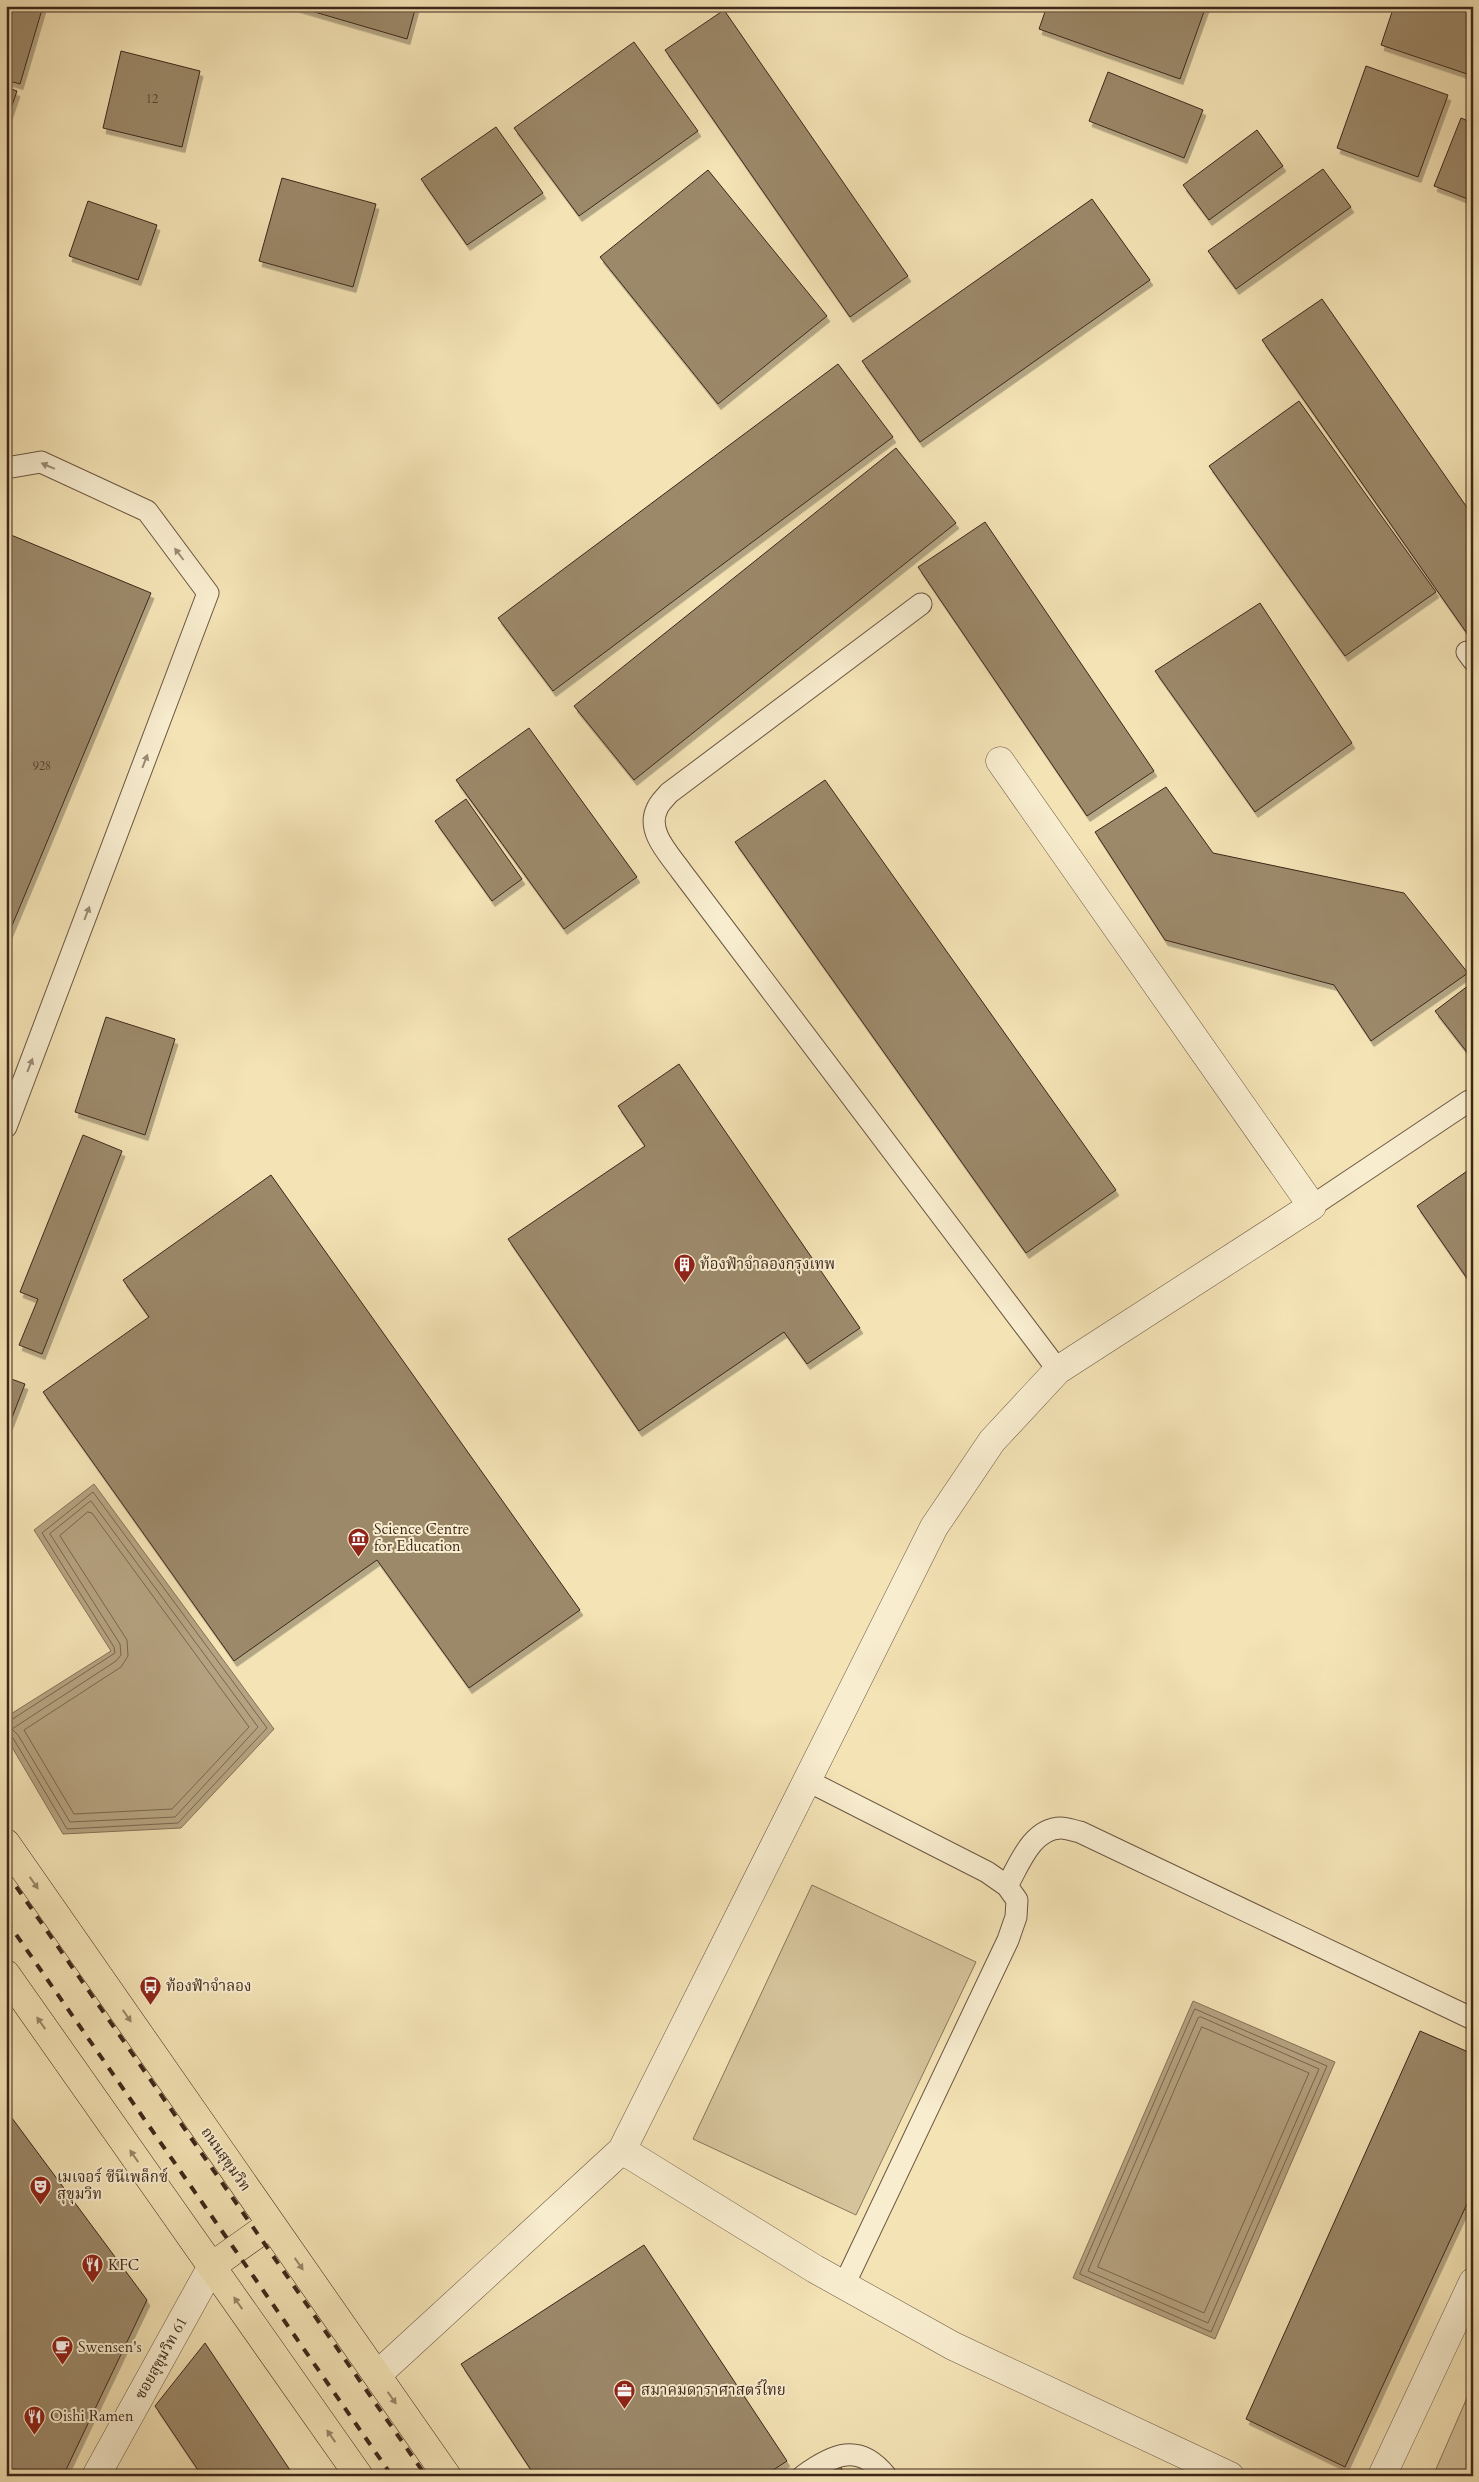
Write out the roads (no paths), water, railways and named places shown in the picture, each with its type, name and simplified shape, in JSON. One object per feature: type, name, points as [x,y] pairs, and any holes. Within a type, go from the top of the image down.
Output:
[{"type":"main road","name":"ถนนสุขุมวิท","points":[[6,1842],[446,2476]]},
{"type":"main road","points":[[6,1974],[360,2476]]},
{"type":"main road","points":[[212,2266],[271,2224]]},
{"type":"street","points":[[377,2375],[622,2150],[934,1528],[992,1441],[1058,1370],[1312,1206],[1000,761]]},
{"type":"street","points":[[622,2150],[815,2269],[953,2346],[1230,2476]]},
{"type":"street","name":"ซอยสุขุมวิท 61","points":[[96,2476],[212,2266]]},
{"type":"street","points":[[1382,2476],[1473,2282]]},
{"type":"lane","points":[[6,468],[41,462],[147,511],[208,593],[6,1126]]},
{"type":"lane","points":[[921,604],[669,793],[657,809],[654,826],[663,846],[681,871],[1058,1370]]},
{"type":"lane","points":[[1312,1206],[1469,1101]]},
{"type":"lane","points":[[808,1781],[964,1859],[1007,1886],[1017,1900],[1016,1917],[1008,1940],[844,2285]]},
{"type":"lane","points":[[1007,1886],[1039,1835],[1060,1828],[1080,1832],[1473,2019]]},
{"type":"lane","points":[[802,2476],[818,2464],[841,2454],[860,2455],[876,2463],[886,2476]]},
{"type":"water","points":[[94,1484],[274,1729],[181,1828],[63,1834],[6,1737],[6,1717],[111,1651],[34,1530]]},
{"type":"water","points":[[1193,2001],[1335,2062],[1215,2339],[1073,2278]]},
{"type":"railway","points":[[6,1872],[426,2476]]},
{"type":"railway","points":[[6,1920],[392,2476]]},
{"type":"place","name":"ท้องฟ้าจำลองกรุงเทพ","points":[[684,1283]]},
{"type":"place","name":"Science Centre for Education","points":[[358,1557]]},
{"type":"place","name":"ท้องฟ้าจำลอง","points":[[150,2005]]},
{"type":"place","name":"เมเจอร์ ซีนีเพล็กซ์ สุขุมวิท","points":[[41,2205]]},
{"type":"place","name":"KFC","points":[[92,2284]]},
{"type":"place","name":"Swensen's","points":[[62,2366]]},
{"type":"place","name":"สมาคมดาราศาสตร์ไทย","points":[[625,2409]]},
{"type":"place","name":"Oishi Ramen","points":[[34,2435]]}]
